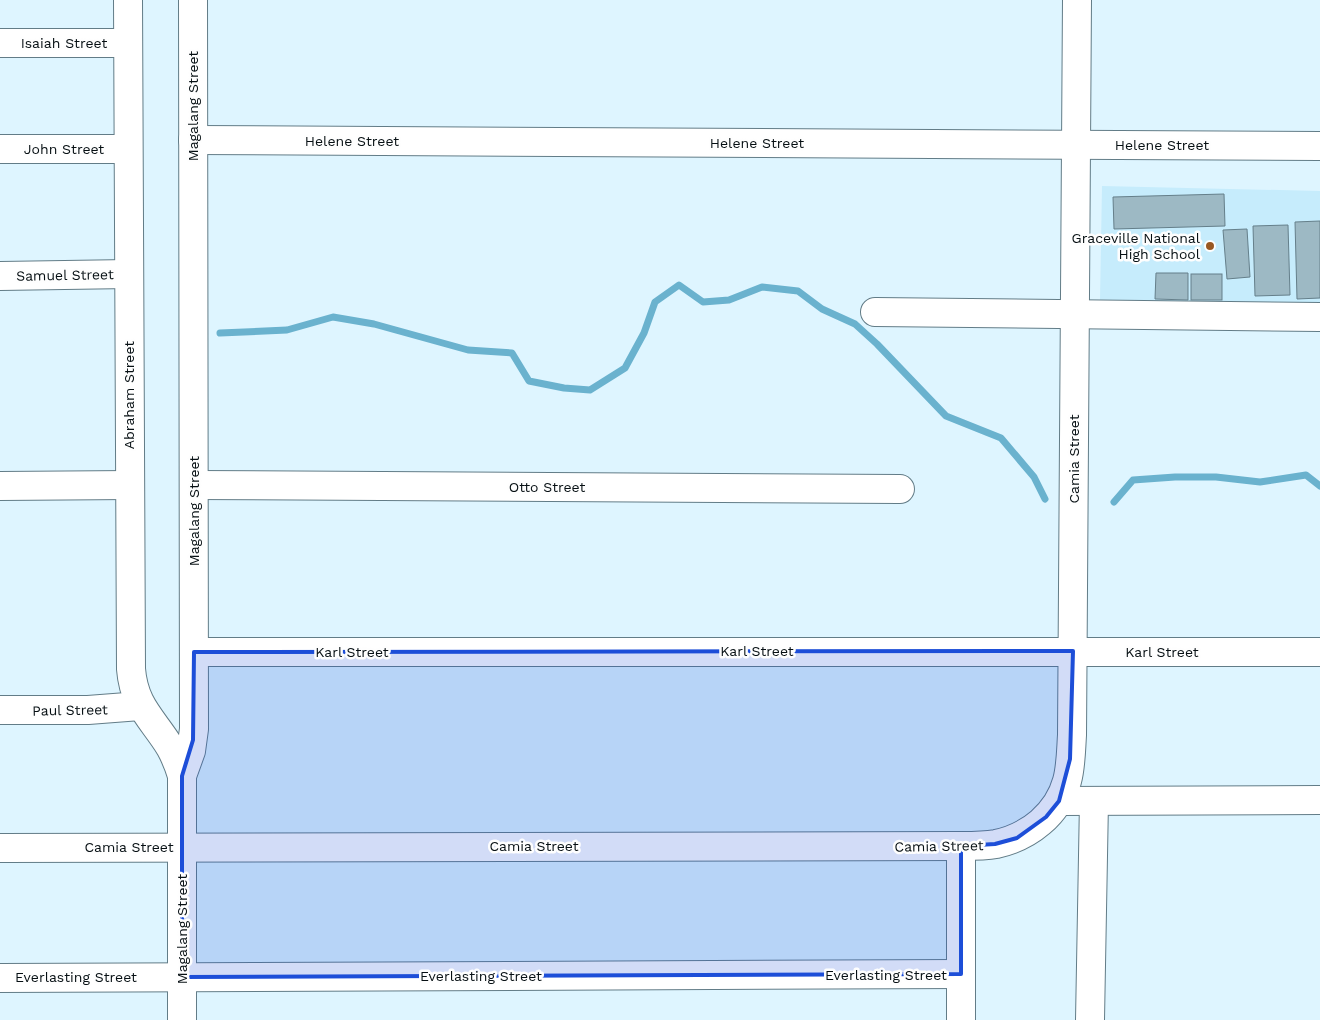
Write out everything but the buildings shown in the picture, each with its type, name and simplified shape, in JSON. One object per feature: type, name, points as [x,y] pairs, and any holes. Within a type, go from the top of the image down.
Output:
[{"type":"street","name":"Abraham Street","points":[[128,0],[130,669],[140,706],[170,748],[182,776]]},
{"type":"street","name":"Magalang Street","points":[[182,1020],[182,776],[193,740],[194,652],[193,0]]},
{"type":"street","name":"Camia Street","points":[[0,848],[182,846],[961,846],[995,844],[1017,838],[1033,829],[1059,802],[1067,780],[1070,759],[1073,651],[1077,0]]},
{"type":"street","name":"Isaiah Street","points":[[0,43],[128,43]]},
{"type":"street","name":"Helene Street","points":[[193,140],[1320,146]]},
{"type":"street","name":"John Street","points":[[0,149],[128,149]]},
{"type":"street","name":"Samuel Street","points":[[0,276],[129,274]]},
{"type":"street","points":[[874,312],[1320,317]]},
{"type":"street","points":[[0,486],[130,485]]},
{"type":"street","name":"Otto Street","points":[[194,485],[900,489]]},
{"type":"street","name":"Karl Street","points":[[194,652],[1320,652]]},
{"type":"street","name":"Paul Street","points":[[0,710],[88,710],[140,706]]},
{"type":"street","points":[[1059,802],[1320,800]]},
{"type":"street","points":[[1090,1020],[1094,801]]},
{"type":"street","points":[[961,846],[961,1020]]},
{"type":"street","name":"Everlasting Street","points":[[0,978],[961,974]]},
{"type":"highlighted area","points":[[1073,651],[1070,759],[1059,801],[1046,817],[1017,838],[995,844],[961,846],[961,974],[182,977],[182,776],[193,740],[194,652]]},
{"type":"shaded area","name":"Graceville National High School","points":[[1102,186],[1320,191],[1320,307],[1100,301]]},
{"type":"waterway","points":[[220,333],[287,330],[333,317],[374,324],[468,350],[512,353],[529,381],[564,388],[590,390],[625,368],[644,333],[655,302],[679,285],[703,302],[729,300],[762,287],[798,291],[822,309],[855,324],[877,344],[946,416],[1001,438],[1034,477],[1045,499]]},
{"type":"waterway","points":[[1114,502],[1133,480],[1216,477],[1260,482],[1306,475],[1320,486]]},
{"type":"place","name":"Graceville National High School","points":[[1210,246]]}]
